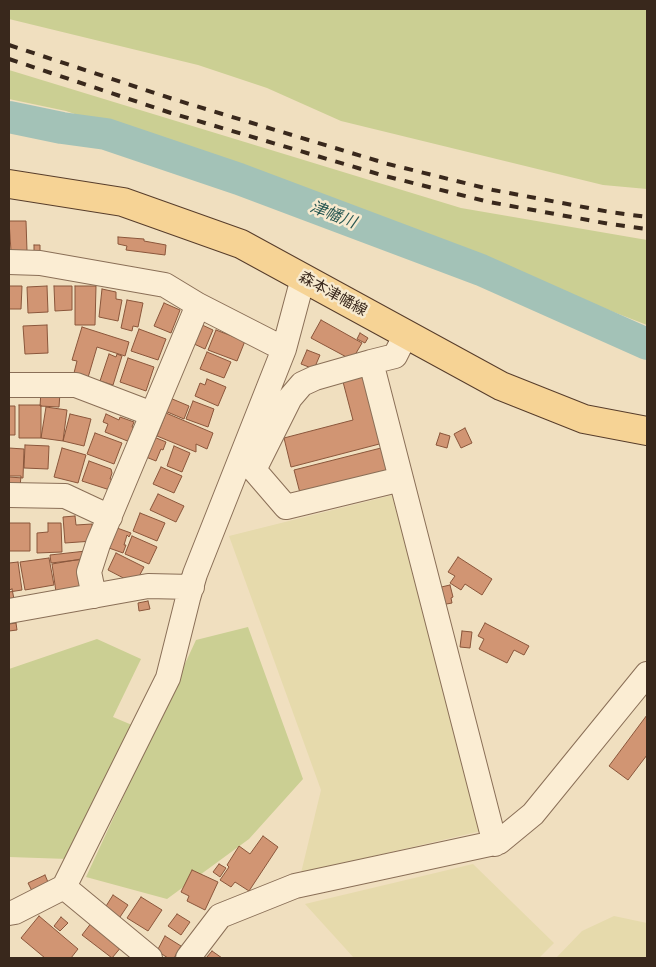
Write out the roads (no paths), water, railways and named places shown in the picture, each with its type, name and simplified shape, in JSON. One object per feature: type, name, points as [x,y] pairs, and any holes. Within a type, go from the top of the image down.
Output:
[{"type":"main road","name":"森本津幡線","points":[[9,184],[123,202],[241,244],[510,390],[584,419],[647,431]]},
{"type":"street","points":[[9,262],[40,263],[165,285],[198,305],[284,350]]},
{"type":"street","points":[[248,463],[284,350],[303,278]]},
{"type":"street","points":[[94,596],[89,572],[198,305]]},
{"type":"street","points":[[9,913],[15,912],[64,888],[168,678],[195,574],[248,463],[290,398],[302,384],[314,378],[395,356],[406,334]]},
{"type":"street","points":[[371,362],[495,844]]},
{"type":"street","points":[[9,384],[76,385],[152,414]]},
{"type":"street","points":[[248,463],[286,507],[389,482]]},
{"type":"street","points":[[9,495],[65,496],[110,517]]},
{"type":"street","points":[[9,611],[148,586],[192,586]]},
{"type":"street","points":[[188,958],[220,916],[295,886],[499,842],[534,814],[647,674]]},
{"type":"street","points":[[64,888],[150,958]]},
{"type":"waterway","name":"津幡川","points":[[9,117],[62,128],[106,134],[239,179],[481,270],[647,344]]},
{"type":"railway","points":[[9,45],[176,100],[388,164],[493,190],[647,217]]},
{"type":"railway","points":[[9,59],[171,113],[385,176],[489,202],[647,229]]}]
